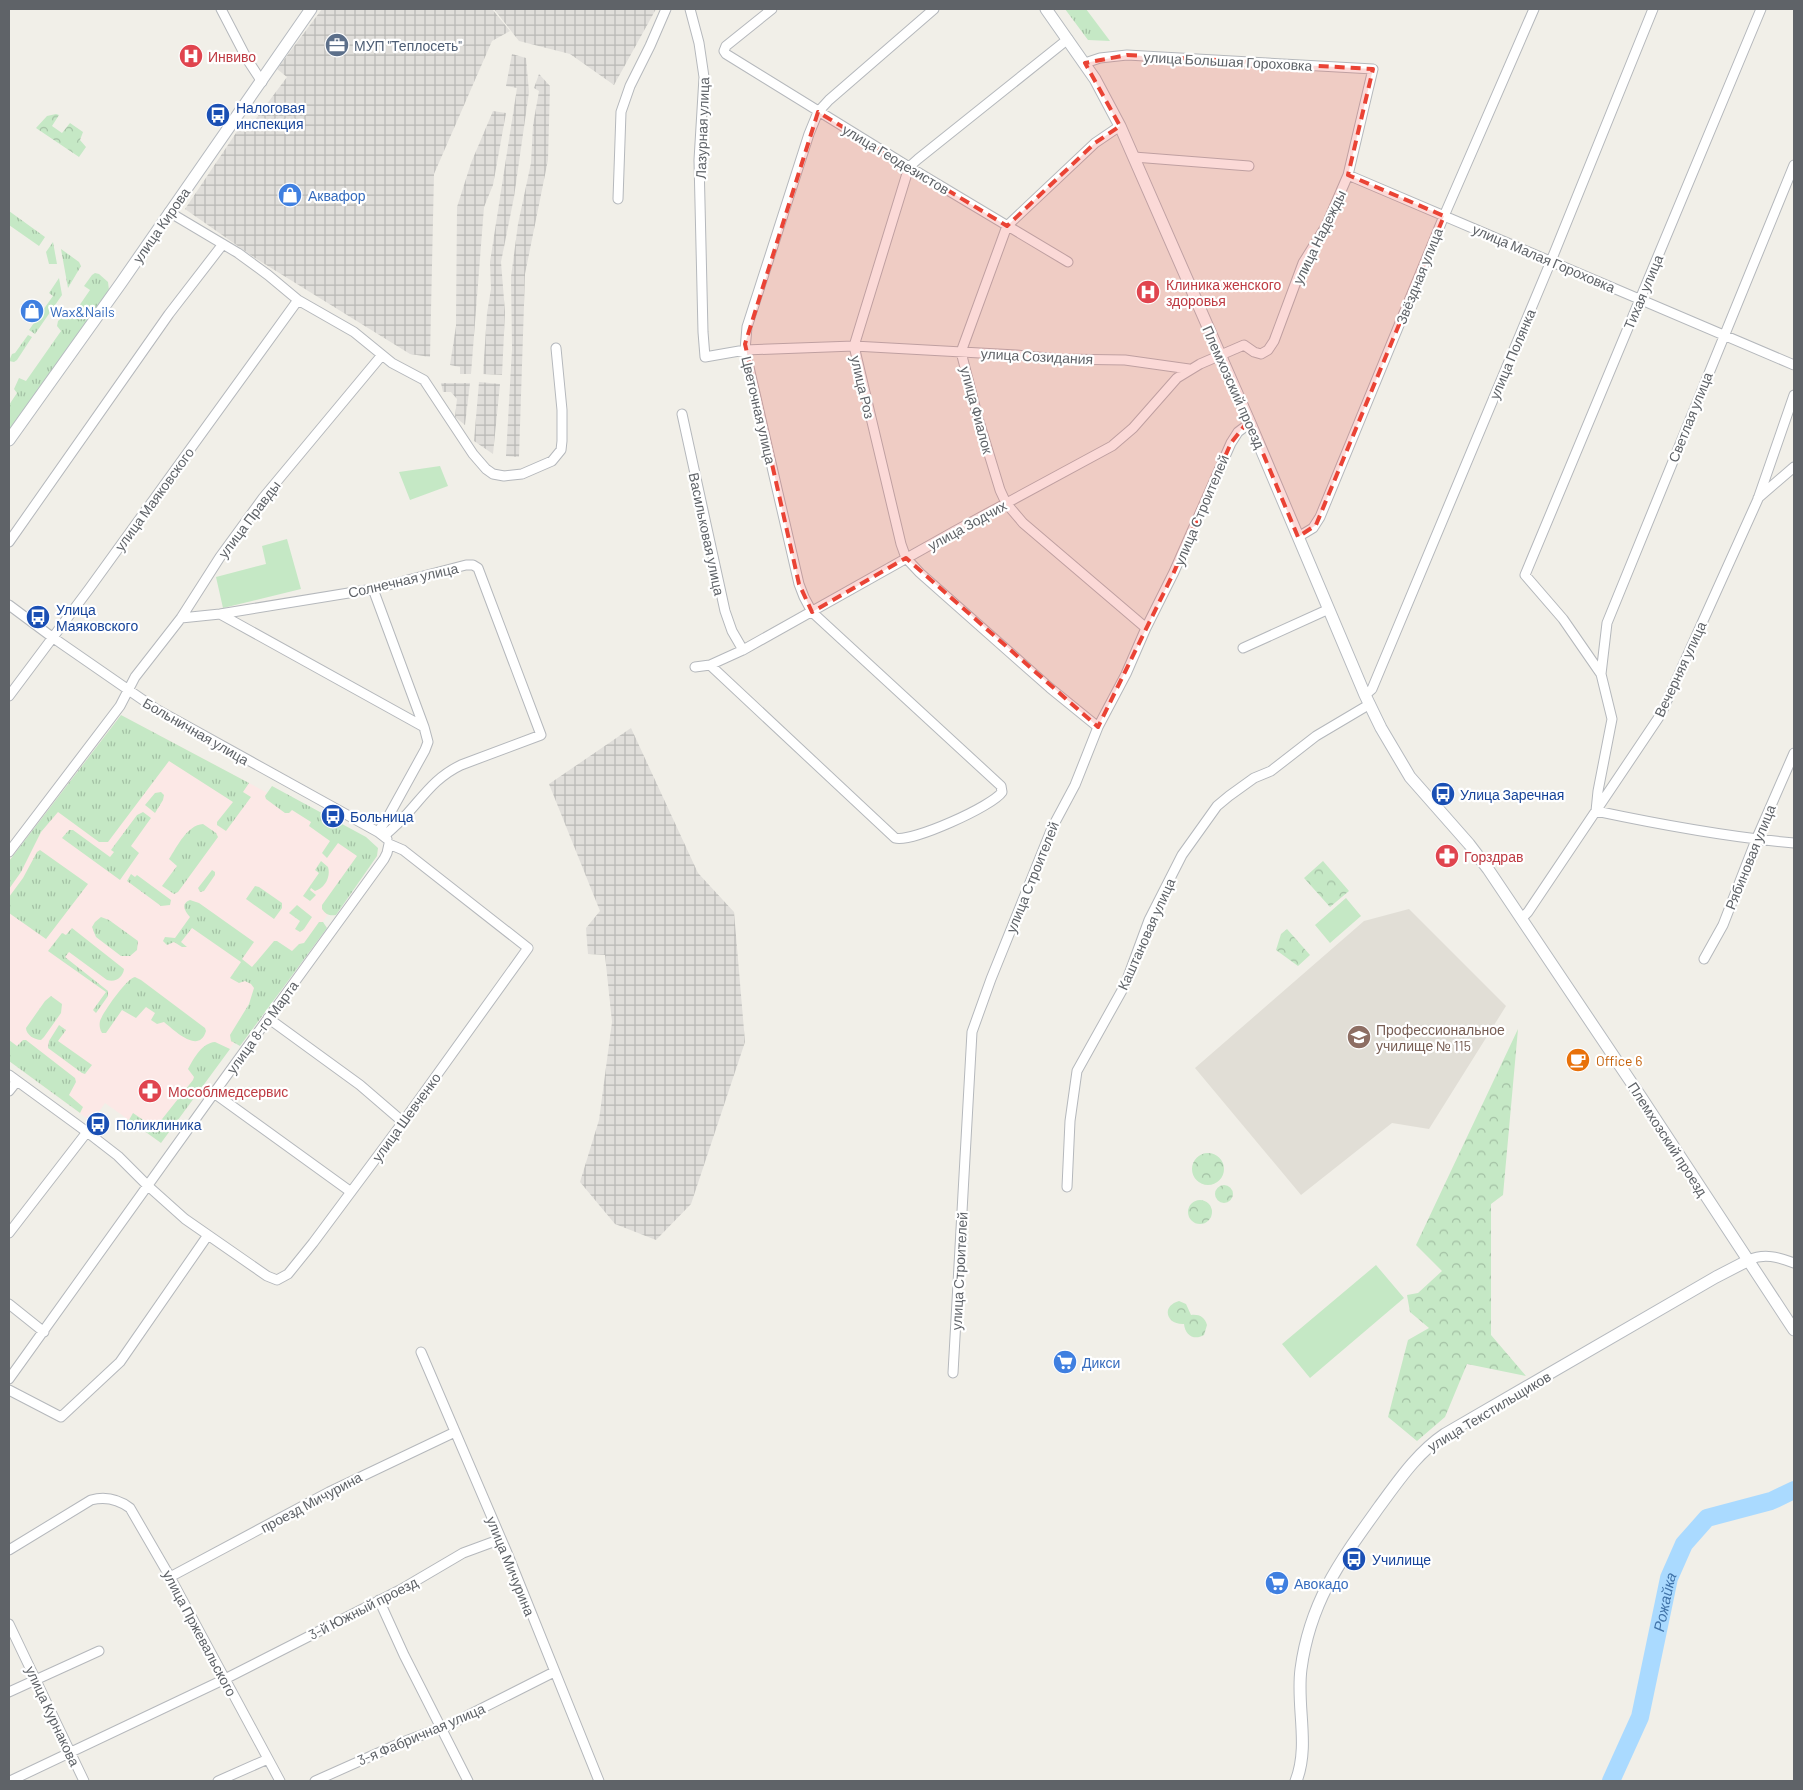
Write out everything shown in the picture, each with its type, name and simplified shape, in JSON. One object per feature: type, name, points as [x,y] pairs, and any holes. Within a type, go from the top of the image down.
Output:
[{"type":"main road","name":"улица Кирова","points":[[9,440],[262,82],[311,9]]},
{"type":"main road","name":"Племхозский проезд","points":[[1046,9],[1085,63],[1104,94],[1120,126],[1250,423],[1367,700],[1394,752],[1410,777],[1478,856],[1749,1260]]},
{"type":"main road","points":[[1749,1260],[1794,1330]]},
{"type":"main road","name":"улица Текстильщиков","points":[[1296,1781],[1301,1765],[1303,1742],[1300,1699],[1301,1670],[1310,1626],[1333,1573],[1411,1465],[1429,1445],[1445,1434],[1699,1286],[1749,1260]]},
{"type":"street","points":[[221,9],[247,59],[262,82]]},
{"type":"street","points":[[618,199],[621,112],[630,86],[666,9]]},
{"type":"street","name":"Лазурная улица","points":[[690,9],[699,43],[704,77],[699,160],[705,357]]},
{"type":"street","name":"улица Геодезистов","points":[[772,9],[726,46],[724,51],[726,54],[909,168],[1068,262]]},
{"type":"street","name":"Цветочная улица","points":[[710,665],[895,838],[905,839],[942,826],[999,796],[1002,790],[1001,786],[812,612],[799,584],[745,350],[747,328],[809,134],[818,112],[834,95],[934,9]]},
{"type":"street","name":"Звёздная улица","points":[[1298,537],[1313,528],[1320,517],[1444,216],[1534,9]]},
{"type":"street","name":"улица Полянка","points":[[1367,700],[1551,261],[1653,9]]},
{"type":"street","name":"Тихая улица","points":[[1601,674],[1563,619],[1525,575],[1761,9]]},
{"type":"street","points":[[909,168],[1068,39]]},
{"type":"street","name":"улица Большая Гороховка","points":[[1085,63],[1100,58],[1127,55],[1373,69]]},
{"type":"street","name":"улица Надежды","points":[[1220,354],[1244,345],[1254,352],[1261,354],[1271,346],[1279,330],[1303,263],[1326,226],[1348,175],[1373,69]]},
{"type":"street","name":"улица Фиалок","points":[[1120,126],[1095,144],[1007,226],[962,352],[990,458],[1006,503],[1023,522],[1146,628]]},
{"type":"street","points":[[1134,157],[1249,166]]},
{"type":"street","name":"Светлая улица","points":[[1601,674],[1607,623],[1794,165]]},
{"type":"street","name":"улица Роз","points":[[909,168],[854,346],[900,544],[906,558],[920,573],[1050,688],[1098,727]]},
{"type":"street","name":"улица Малая Гороховка","points":[[1348,175],[1794,365]]},
{"type":"street","points":[[169,212],[223,244],[260,269],[298,300],[354,332],[392,363],[424,380],[464,442],[486,469],[493,474],[510,476],[522,474],[555,458],[560,450],[562,441],[562,410],[556,348]]},
{"type":"street","points":[[9,542],[169,314],[223,244]]},
{"type":"street","name":"улица Маяковского","points":[[9,696],[89,589],[298,300]]},
{"type":"street","name":"улица Созидания","points":[[705,357],[745,350],[854,346],[1016,355],[1069,360],[1124,360],[1189,370]]},
{"type":"street","name":"улица Зодчих","points":[[695,667],[710,665],[743,650],[1116,443],[1137,423],[1168,386],[1189,370],[1220,354]]},
{"type":"street","name":"улица Правды","points":[[9,852],[120,706],[138,672],[180,618],[220,556],[263,498],[382,355]]},
{"type":"street","name":"Вечерняя улица","points":[[1521,919],[1528,912],[1661,714],[1758,498],[1794,396]]},
{"type":"street","name":"Васильковая улица","points":[[682,414],[724,611],[732,631],[743,650]]},
{"type":"street","name":"улица Строителей","points":[[953,1373],[972,1032],[1035,866],[1056,819],[1075,785],[1098,727],[1126,674],[1174,572],[1231,443],[1238,432],[1250,423]]},
{"type":"street","points":[[1758,498],[1794,467]]},
{"type":"street","name":"Солнечная улица","points":[[180,618],[220,614],[373,589],[466,565],[473,565],[478,568],[541,735],[461,765],[448,772],[431,785],[406,816],[384,837]]},
{"type":"street","name":"улица 8-го Марта","points":[[9,1379],[388,853],[384,837],[388,817],[426,750],[428,742],[373,589]]},
{"type":"street","name":"Больничная улица","points":[[9,605],[128,691],[194,731],[384,837],[528,948]]},
{"type":"street","points":[[1243,648],[1329,609]]},
{"type":"street","points":[[220,614],[424,727]]},
{"type":"street","points":[[1601,674],[1612,719],[1596,811],[1680,828],[1756,840],[1794,843]]},
{"type":"street","name":"Каштановая улица","points":[[1067,1187],[1070,1121],[1077,1071],[1125,985],[1149,920],[1182,855],[1217,806],[1254,778],[1271,771],[1367,700]]},
{"type":"street","name":"Рябиновая улица","points":[[1704,959],[1722,925],[1794,753]]},
{"type":"street","name":"улица Шевченко","points":[[208,1235],[267,1276],[276,1280],[284,1277],[293,1268],[403,1122],[528,948]]},
{"type":"street","points":[[268,1018],[360,1085],[403,1122]]},
{"type":"street","points":[[9,1075],[87,1132],[119,1158],[179,1214],[208,1235],[120,1362],[61,1417],[9,1390]]},
{"type":"street","points":[[9,1091],[17,1081]]},
{"type":"street","points":[[214,1092],[351,1192]]},
{"type":"street","points":[[9,1233],[87,1132]]},
{"type":"street","points":[[1749,1260],[1759,1255],[1794,1262]]},
{"type":"street","points":[[9,1304],[44,1332]]},
{"type":"street","name":"улица Мичурина","points":[[421,1352],[501,1540],[597,1781]]},
{"type":"street","name":"проезд Мичурина","points":[[170,1577],[329,1492],[455,1432]]},
{"type":"street","name":"улица Пржевальского","points":[[9,1550],[91,1500],[110,1499],[122,1502],[130,1508],[170,1577],[280,1781]]},
{"type":"street","name":"3-й Южный проезд","points":[[10,1781],[226,1679],[411,1584],[463,1554],[501,1540]]},
{"type":"street","points":[[380,1600],[404,1655],[468,1781]]},
{"type":"street","name":"улица Курнакова","points":[[9,1624],[84,1781]]},
{"type":"street","points":[[9,1692],[99,1651]]},
{"type":"street","name":"3-я Фабричная улица","points":[[315,1781],[398,1744],[441,1728],[554,1672]]},
{"type":"street","points":[[218,1781],[268,1759]]},
{"type":"highlighted area","points":[[1127,55],[1373,69],[1348,175],[1444,216],[1316,525],[1298,537],[1249,420],[1231,443],[1174,572],[1098,727],[906,558],[812,612],[799,584],[745,344],[818,112],[1007,226],[1095,143],[1120,126],[1085,63],[1089,61]]},
{"type":"shaded area","points":[[322,9],[492,9],[510,31],[492,41],[434,174],[430,357],[410,354],[255,258],[185,209],[238,130],[246,132],[287,77],[277,69]]},
{"type":"shaded area","points":[[494,9],[656,9],[614,85],[570,54],[519,41]]},
{"type":"shaded area","points":[[512,54],[526,58],[529,92],[514,197],[501,262],[505,312],[502,375],[483,374],[487,313],[491,289],[490,262],[517,88],[506,86]]},
{"type":"shaded area","points":[[539,74],[550,86],[548,160],[525,274],[519,457],[506,456],[512,349],[511,277],[518,224],[531,163],[533,125],[539,91],[534,88]]},
{"type":"shaded area","points":[[493,111],[506,113],[493,185],[484,207],[471,374],[460,374],[460,367],[450,365],[456,326],[457,207],[471,163]]},
{"type":"shaded area","points":[[479,382],[500,384],[493,454],[474,441]]},
{"type":"shaded area","points":[[441,383],[470,383],[465,425],[455,417],[457,399],[451,392],[443,392]]},
{"type":"shaded area","points":[[121,715],[375,850],[161,1143],[105,1103],[92,1122],[9,1061],[9,861]]},
{"type":"shaded area","points":[[631,728],[698,873],[734,912],[745,1042],[691,1204],[656,1240],[615,1224],[580,1182],[599,1120],[612,1022],[605,955],[588,954],[586,928],[600,911],[549,784]]},
{"type":"shaded area","name":"Профессиональное училище № 115","points":[[1409,909],[1506,1006],[1429,1129],[1392,1123],[1301,1195],[1195,1068],[1364,921]]},
{"type":"green space","points":[[1065,9],[1086,9],[1110,41],[1088,40]]},
{"type":"green space","points":[[59,115],[52,126],[62,133],[70,123],[83,132],[80,140],[86,147],[79,157],[36,128],[47,116]]},
{"type":"green space","points":[[9,211],[45,237],[39,246],[9,225]]},
{"type":"green space","points":[[53,242],[57,264],[49,264],[46,252]]},
{"type":"green space","points":[[61,249],[79,262],[81,266],[68,288]]},
{"type":"green space","points":[[95,273],[108,282],[109,290],[9,431],[9,405],[17,393],[14,389],[19,378],[26,381],[61,331],[57,326],[58,321],[63,317],[70,319],[90,290],[84,286]]},
{"type":"green space","points":[[59,278],[62,295],[35,334],[29,330],[53,296],[49,293]]},
{"type":"green space","points":[[28,335],[32,337],[17,360],[14,362],[9,361],[12,354],[15,353]]},
{"type":"green space","points":[[440,466],[448,486],[410,500],[399,472]]},
{"type":"green space","points":[[287,539],[301,589],[223,608],[216,577],[266,564],[262,546]]},
{"type":"green space","points":[[121,715],[249,783],[243,792],[251,797],[226,831],[217,825],[217,822],[233,802],[169,761],[108,842],[99,842],[58,812],[41,832],[21,872],[9,889],[9,861]]},
{"type":"green space","points":[[272,786],[366,837],[378,848],[377,856],[336,915],[327,914],[322,909],[322,905],[357,856],[338,843],[327,858],[322,853],[330,841],[309,826],[311,822],[292,810],[289,813],[285,813],[266,799],[265,796]]},
{"type":"green space","points":[[161,792],[164,795],[163,800],[155,813],[145,805],[155,793]]},
{"type":"green space","points":[[143,812],[151,818],[131,846],[139,853],[120,880],[62,838],[69,830],[73,830],[110,857],[114,852],[111,850],[137,815]]},
{"type":"green space","points":[[203,824],[216,833],[218,837],[178,892],[174,894],[162,886],[177,866],[169,859],[187,832],[197,825]]},
{"type":"green space","points":[[40,850],[88,884],[46,939],[9,913],[9,897]]},
{"type":"green space","points":[[321,861],[328,867],[328,878],[319,890],[315,891],[311,888],[310,890],[316,895],[310,901],[303,896],[319,873],[315,870]]},
{"type":"green space","points":[[1323,861],[1349,891],[1330,907],[1304,878]]},
{"type":"green space","points":[[212,870],[215,872],[215,875],[204,891],[200,892],[198,888]]},
{"type":"green space","points":[[131,874],[135,877],[137,875],[171,900],[170,905],[161,906],[127,881]]},
{"type":"green space","points":[[255,886],[282,903],[282,908],[274,919],[246,899]]},
{"type":"green space","points":[[1346,898],[1361,916],[1330,943],[1315,925]]},
{"type":"green space","points":[[190,900],[199,903],[254,942],[242,959],[252,967],[274,941],[292,951],[299,944],[304,943],[319,922],[323,922],[327,928],[240,1046],[231,1041],[230,1035],[249,1004],[254,988],[245,981],[239,983],[230,978],[241,962],[192,928],[181,942],[187,947],[182,947],[174,942],[167,945],[163,941],[165,937],[175,938],[190,917],[184,906]]},
{"type":"green space","points":[[297,905],[312,917],[300,932],[295,929],[300,921],[289,913]]},
{"type":"green space","points":[[101,917],[109,920],[138,941],[137,950],[130,956],[121,956],[96,937],[92,927]]},
{"type":"green space","points":[[72,928],[124,969],[118,979],[110,981],[69,952],[65,957],[108,991],[108,996],[96,1013],[93,1010],[106,992],[48,951],[62,933],[66,935]]},
{"type":"green space","points":[[1287,929],[1310,955],[1298,966],[1276,950],[1281,934]]},
{"type":"green space","points":[[135,977],[205,1028],[206,1031],[203,1038],[198,1041],[192,1041],[180,1035],[164,1022],[157,1024],[151,1020],[155,1013],[146,1007],[136,1018],[122,1010],[106,1033],[102,1033],[100,1021],[106,1010],[121,989]]},
{"type":"green space","points":[[51,996],[62,1004],[61,1013],[41,1040],[31,1037],[26,1028],[45,1001]]},
{"type":"green space","points":[[59,1025],[66,1030],[58,1041],[92,1065],[85,1074],[48,1048],[49,1041]]},
{"type":"green space","points":[[1518,1029],[1503,1195],[1491,1204],[1491,1335],[1526,1376],[1467,1364],[1445,1417],[1417,1441],[1388,1417],[1408,1340],[1429,1328],[1410,1312],[1407,1295],[1418,1293],[1442,1271],[1416,1245]]},
{"type":"green space","points":[[9,1040],[17,1046],[23,1040],[26,1040],[75,1078],[76,1082],[69,1095],[83,1107],[80,1113],[9,1061]]},
{"type":"green space","points":[[215,1042],[230,1049],[161,1143],[129,1120],[133,1113],[155,1128],[193,1080],[194,1077],[188,1069],[196,1056],[206,1045]]},
{"type":"green space","points":[[1208,1153],[1214,1154],[1219,1158],[1223,1163],[1223,1175],[1219,1180],[1214,1184],[1208,1185],[1202,1184],[1197,1180],[1193,1175],[1192,1169],[1193,1163],[1197,1158],[1202,1154]]},
{"type":"green space","points":[[1220,1185],[1228,1185],[1233,1190],[1231,1201],[1220,1203],[1215,1198],[1215,1190]]},
{"type":"green space","points":[[1200,1200],[1208,1204],[1212,1212],[1208,1220],[1200,1224],[1192,1220],[1188,1212],[1192,1204]]},
{"type":"green space","points":[[1376,1265],[1404,1298],[1310,1378],[1282,1344]]},
{"type":"green space","points":[[1179,1301],[1186,1304],[1191,1315],[1197,1315],[1205,1320],[1207,1325],[1204,1335],[1200,1337],[1191,1336],[1186,1331],[1184,1324],[1173,1322],[1170,1318],[1168,1311],[1170,1307],[1173,1303]]},
{"type":"waterway","name":"Рожайка","points":[[1611,1781],[1640,1717],[1669,1578],[1684,1544],[1707,1518],[1771,1501],[1794,1490]]},
{"type":"place","name":"МУП \"Теплосеть\"","points":[[337,45]]},
{"type":"place","name":"Инвиво","points":[[191,56]]},
{"type":"place","name":"Налоговая инспекция","points":[[218,115]]},
{"type":"place","name":"Аквафор","points":[[290,195]]},
{"type":"place","name":"Клиника женского здоровья","points":[[1148,292]]},
{"type":"place","name":"Wax&Nails","points":[[32,311]]},
{"type":"place","name":"Улица Маяковского","points":[[38,617]]},
{"type":"place","name":"Улица Заречная","points":[[1443,794]]},
{"type":"place","name":"Больница","points":[[333,816]]},
{"type":"place","name":"Горздрав","points":[[1447,856]]},
{"type":"place","name":"Профессиональное училище № 115","points":[[1359,1037]]},
{"type":"place","name":"Office 6","points":[[1578,1060]]},
{"type":"place","name":"Мособлмедсервис","points":[[150,1091]]},
{"type":"place","name":"Поликлиника","points":[[98,1124]]},
{"type":"place","name":"Дикси","points":[[1065,1362]]},
{"type":"place","name":"Училище","points":[[1354,1559]]},
{"type":"place","name":"Авокадо","points":[[1277,1583]]}]
